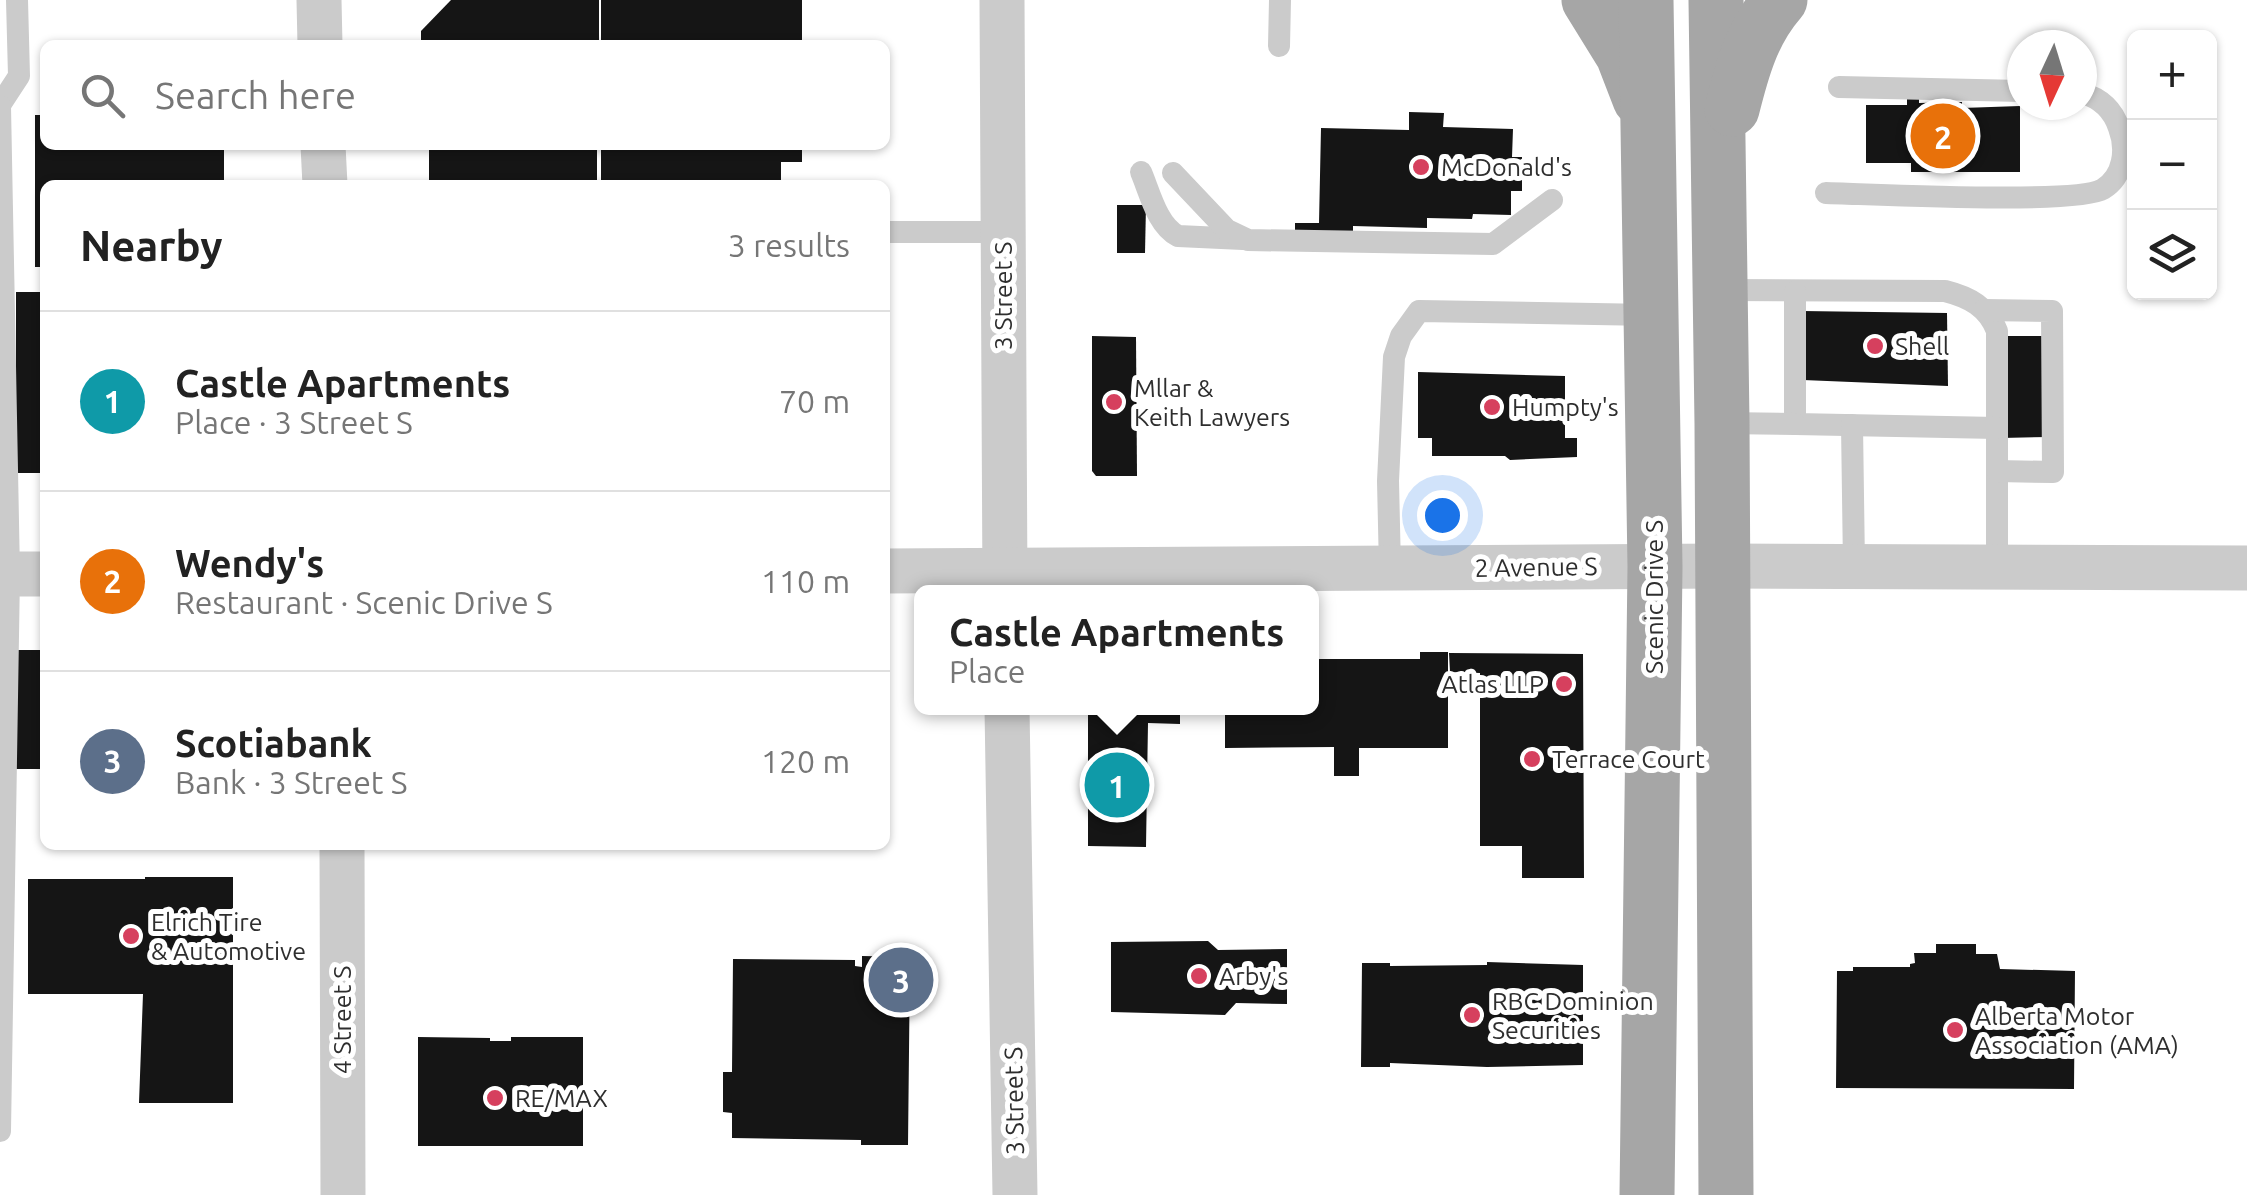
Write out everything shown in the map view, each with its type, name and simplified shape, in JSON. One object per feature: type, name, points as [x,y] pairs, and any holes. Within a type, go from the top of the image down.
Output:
[{"type":"main road","points":[[1588,0],[1623,55],[1648,118]]},
{"type":"main road","name":"Scenic Drive S","points":[[1646,0],[1655,567],[1648,1195]]},
{"type":"main road","points":[[1716,0],[1726,1195]]},
{"type":"main road","points":[[1719,160],[1743,65],[1759,28],[1780,0]]},
{"type":"street","points":[[318,0],[320,40]]},
{"type":"street","name":"3 Street S","points":[[1002,0],[1005,582]]},
{"type":"street","points":[[323,150],[324,180]]},
{"type":"street","name":"2 Avenue S","points":[[890,571],[1005,582],[1390,569],[2247,568]]},
{"type":"street","name":"3 Street S","points":[[1007,715],[1016,1195]]},
{"type":"street","name":"4 Street S","points":[[342,850],[343,1195]]},
{"type":"lane","points":[[0,1131],[18,574],[0,106],[18,76],[17,0]]},
{"type":"lane","points":[[1279,46],[1280,0]]},
{"type":"lane","points":[[1840,87],[2007,91]]},
{"type":"lane","points":[[1826,193],[2038,196],[2102,190],[2118,174],[2124,140],[2115,117],[2097,98]]},
{"type":"lane","points":[[1141,172],[1163,224],[1178,236],[1493,244],[1552,200]]},
{"type":"lane","points":[[1173,173],[1227,230],[1248,240]]},
{"type":"lane","points":[[890,232],[1002,232]]},
{"type":"lane","points":[[1720,290],[1946,291],[1984,310],[1996,331],[1997,567]]},
{"type":"lane","points":[[1794,424],[1795,292]]},
{"type":"lane","points":[[1984,310],[2052,311],[2052,472],[1996,471]]},
{"type":"lane","points":[[1390,569],[1388,481],[1394,357],[1401,336],[1419,311],[1651,315]]},
{"type":"lane","points":[[1722,423],[1996,428]]},
{"type":"lane","points":[[1852,425],[1854,566]]},
{"type":"building","points":[[451,0],[599,0],[599,40],[421,40],[421,31]]},
{"type":"building","points":[[601,0],[802,0],[802,40],[601,40]]},
{"type":"building","points":[[1907,98],[1919,99],[1919,103],[1962,102],[1962,108],[2007,106],[2007,120],[2020,120],[2020,172],[1911,172],[1911,163],[1866,163],[1866,105],[1907,105]]},
{"type":"building","name":"McDonald's","points":[[1409,112],[1444,113],[1443,127],[1513,129],[1512,157],[1522,157],[1522,191],[1511,191],[1511,215],[1427,218],[1427,228],[1353,226],[1353,232],[1295,231],[1295,223],[1319,223],[1321,128],[1409,130]]},
{"type":"building","points":[[35,115],[40,115],[40,150],[224,150],[224,180],[40,180],[40,267],[35,267]]},
{"type":"building","points":[[429,150],[597,150],[597,180],[429,180]]},
{"type":"building","points":[[601,150],[802,150],[802,162],[781,162],[781,180],[601,180]]},
{"type":"building","points":[[1117,205],[1146,205],[1145,253],[1117,253]]},
{"type":"building","points":[[16,292],[40,292],[40,473],[16,473]]},
{"type":"building","name":"Shell","points":[[1802,311],[1947,313],[1948,386],[1803,380]]},
{"type":"building","name":"Mllar & Keith Lawyers","points":[[1092,336],[1136,337],[1137,476],[1096,476],[1092,471]]},
{"type":"building","points":[[2003,336],[2048,336],[2049,437],[2001,438]]},
{"type":"building","name":"Humpty's","points":[[1418,372],[1565,376],[1565,438],[1577,438],[1577,457],[1510,460],[1505,456],[1432,456],[1432,438],[1418,438]]},
{"type":"building","points":[[16,650],[40,650],[40,769],[16,769]]},
{"type":"building","points":[[1420,652],[1448,652],[1448,748],[1359,748],[1359,776],[1334,776],[1334,747],[1225,748],[1225,715],[1319,715],[1319,659],[1420,659]]},
{"type":"building","name":"Terrace Court","points":[[1449,653],[1583,654],[1584,878],[1522,878],[1522,846],[1480,846],[1480,673],[1450,672]]},
{"type":"building","points":[[1088,715],[1180,715],[1180,724],[1148,723],[1146,847],[1088,846]]},
{"type":"building","name":"Elrich Tire & Automotive","points":[[233,877],[233,1103],[139,1103],[143,994],[28,994],[28,879]]},
{"type":"building","name":"Arby's","points":[[1208,941],[1218,950],[1287,949],[1287,1004],[1236,1003],[1225,1015],[1111,1012],[1111,942]]},
{"type":"building","name":"Alberta Motor Association (AMA)","points":[[1936,944],[1976,944],[1976,954],[1997,954],[2000,969],[2075,971],[2074,1089],[1836,1088],[1837,971],[1853,971],[1853,967],[1910,967],[1915,963],[1914,953],[1936,953]]},
{"type":"building","points":[[862,956],[910,957],[908,1145],[861,1145],[861,1140],[732,1138],[732,1113],[723,1112],[723,1072],[732,1072],[733,959],[855,960],[855,966],[862,967]]},
{"type":"building","name":"RBC Dominion Securities","points":[[1487,962],[1583,965],[1583,1065],[1390,1063],[1390,1067],[1361,1067],[1362,963],[1390,966]]},
{"type":"building","points":[[418,1037],[511,1041],[511,1037],[583,1037],[583,1146],[418,1146]]},
{"type":"place","name":"Wendy's","points":[[1943,136]]},
{"type":"place","name":"McDonald's","points":[[1421,167]]},
{"type":"place","name":"Shell","points":[[1875,346]]},
{"type":"place","name":"Mllar & Keith Lawyers","points":[[1114,402]]},
{"type":"place","name":"Humpty's","points":[[1492,407]]},
{"type":"place","name":"Atlas LLP","points":[[1564,684]]},
{"type":"place","name":"Terrace Court","points":[[1532,759]]},
{"type":"place","name":"Castle Apartments","points":[[1117,785]]},
{"type":"place","name":"Elrich Tire & Automotive","points":[[131,936]]},
{"type":"place","name":"Arby's","points":[[1199,976]]},
{"type":"place","name":"Scotiabank","points":[[901,980]]},
{"type":"place","name":"RBC Dominion Securities","points":[[1472,1015]]},
{"type":"place","name":"Alberta Motor Association (AMA)","points":[[1955,1030]]},
{"type":"place","name":"RE/MAX","points":[[495,1098]]}]
